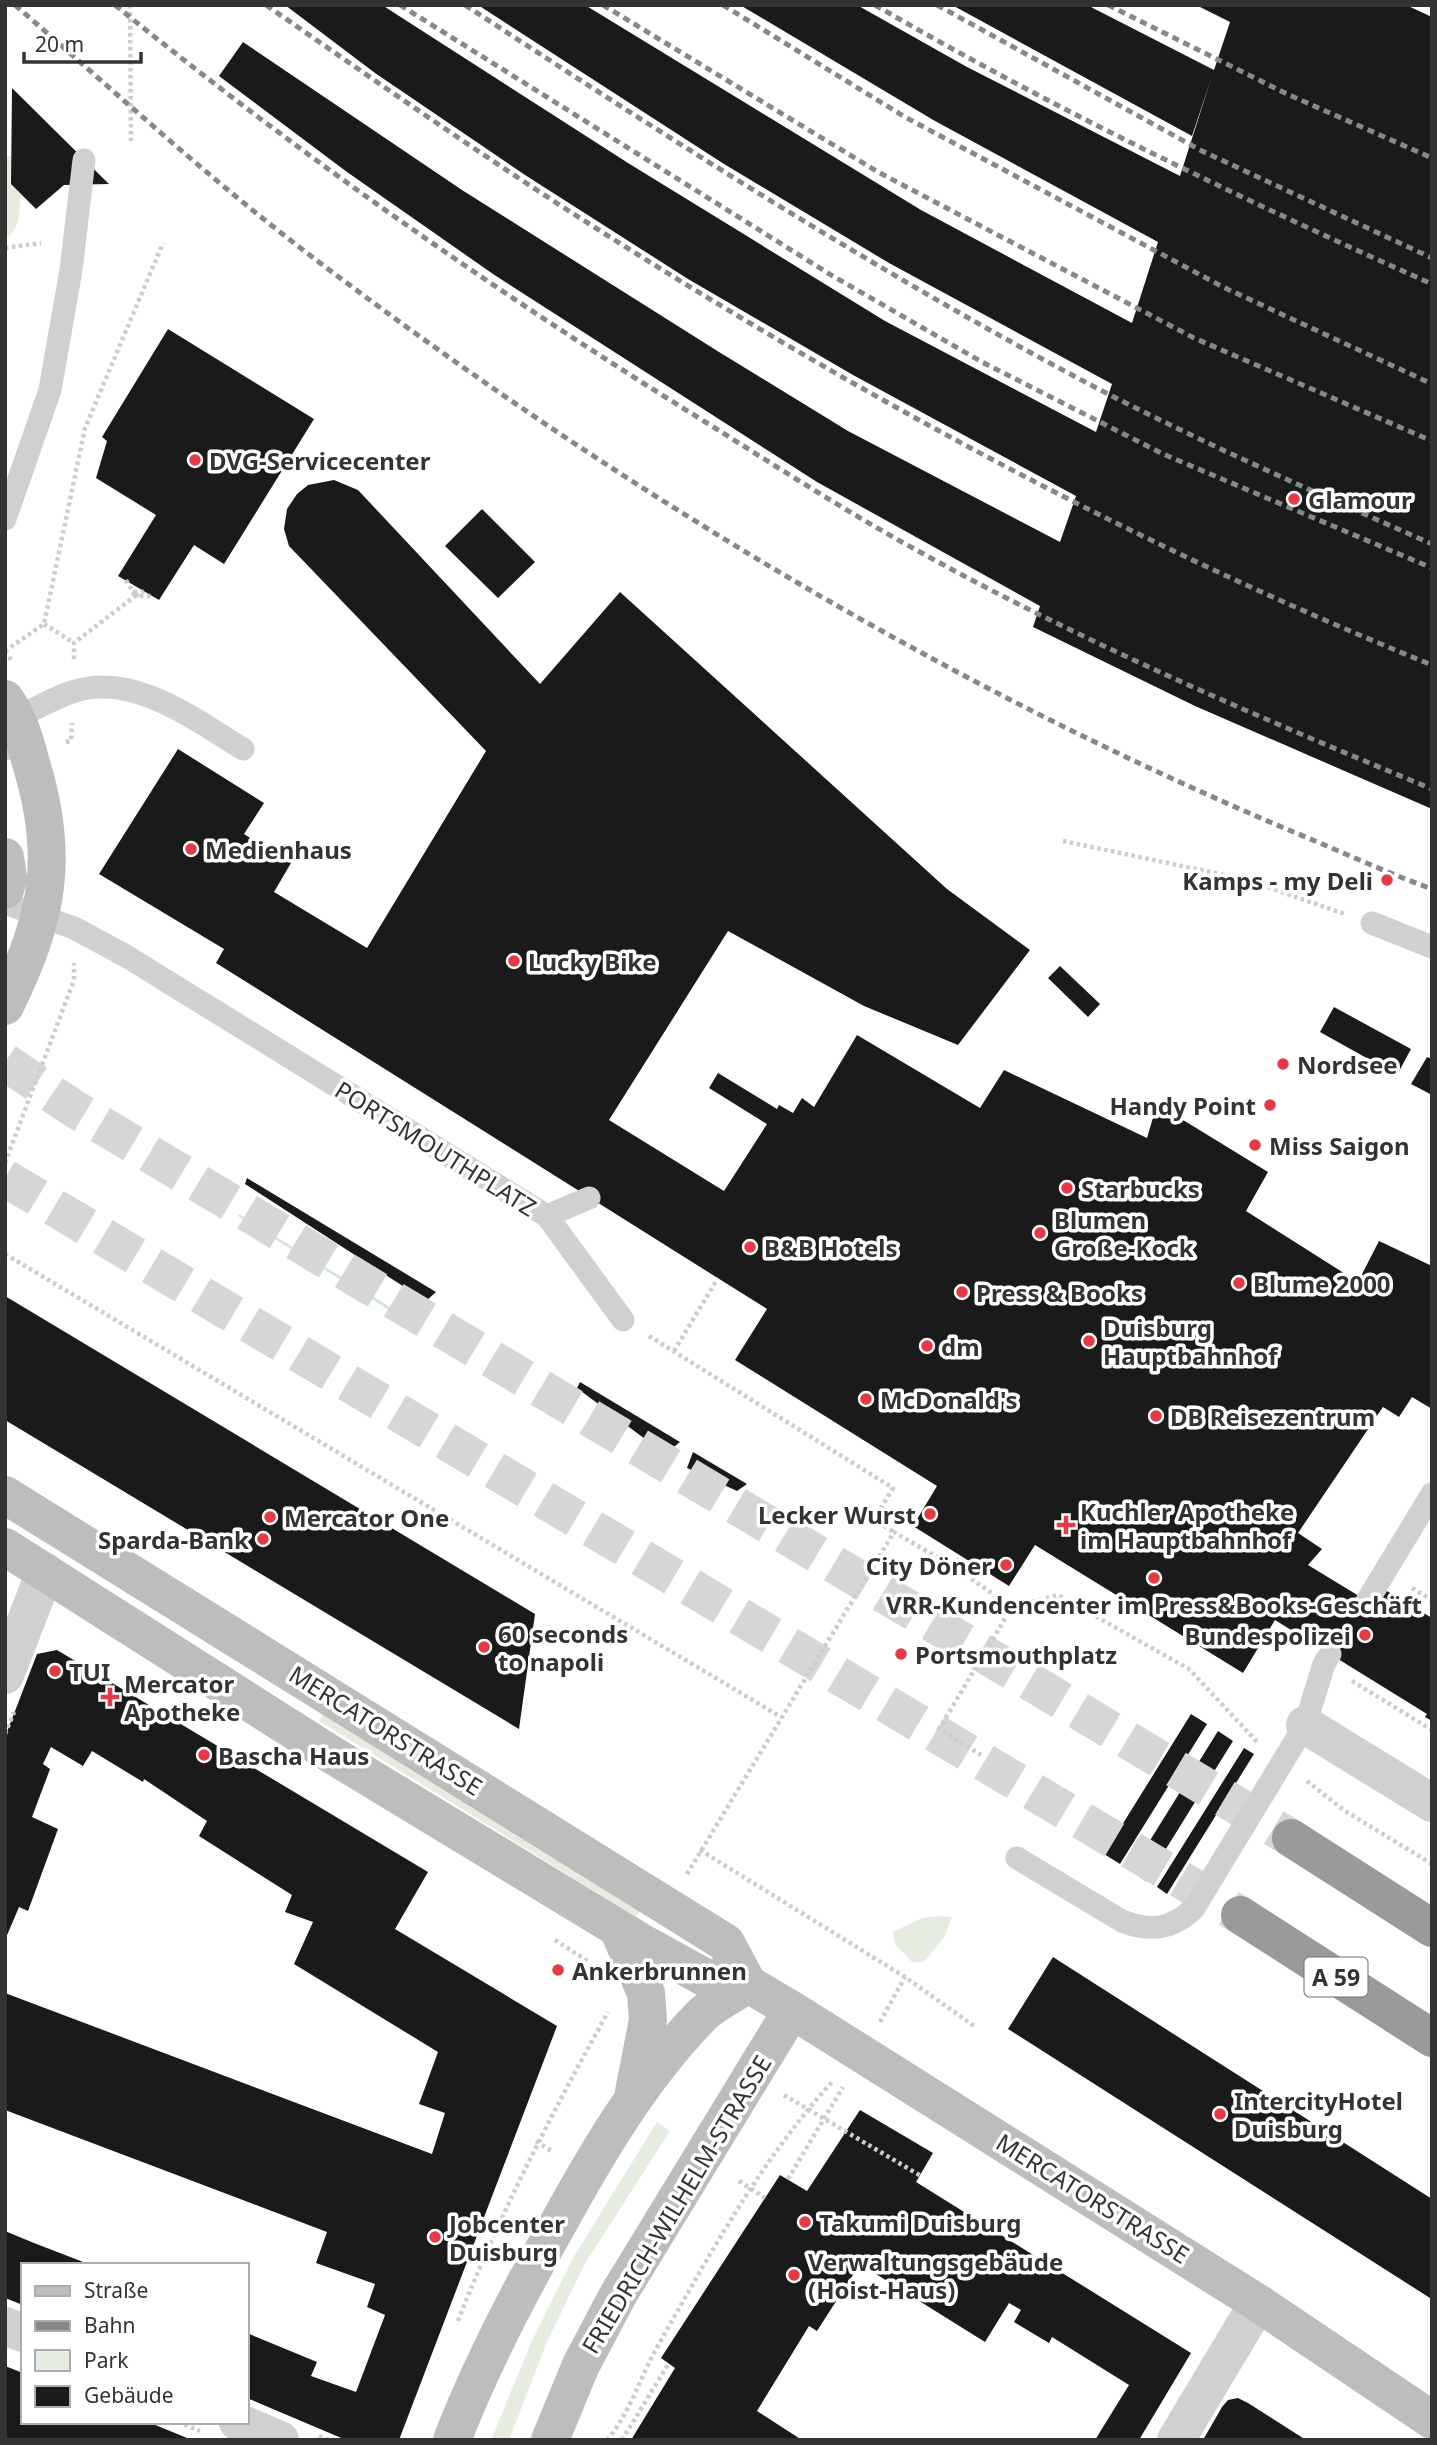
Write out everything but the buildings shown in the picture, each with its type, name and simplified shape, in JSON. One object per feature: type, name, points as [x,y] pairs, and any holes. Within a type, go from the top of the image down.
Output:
[{"type":"highway","points":[[1291,1839],[1432,1928]]},
{"type":"highway","name":"A 59","points":[[1240,1915],[1432,2038]]},
{"type":"main road","points":[[5,1006],[19,978],[41,915],[48,829],[8,720]]},
{"type":"main road","points":[[5,857],[8,878],[5,890]]},
{"type":"main road","name":"MERCATORSTRASSE","points":[[5,1495],[726,1942],[748,1984]]},
{"type":"main road","name":"MERCATORSTRASSE","points":[[5,1547],[329,1753],[618,1928],[704,1978],[748,1984],[792,2010],[1258,2303],[1432,2420]]},
{"type":"main road","points":[[618,1928],[646,1993],[648,2020],[631,2104]]},
{"type":"main road","points":[[452,2440],[471,2391],[519,2293],[587,2172],[631,2104],[701,2015],[748,1984]]},
{"type":"main road","name":"FRIEDRICH-WILHELM-STRASSE","points":[[550,2440],[580,2365],[618,2295],[792,2010]]},
{"type":"street","points":[[5,1675],[45,1572]]},
{"type":"street","points":[[1305,1725],[1432,1803]]},
{"type":"street","points":[[1176,2440],[1258,2303]]},
{"type":"street","points":[[243,2424],[280,2440]]},
{"type":"lane","points":[[5,519],[50,390],[71,270],[84,160]]},
{"type":"lane","points":[[8,720],[74,691],[90,688],[124,690],[165,702],[243,749]]},
{"type":"lane","name":"PORTSMOUTHPLATZ","points":[[5,903],[74,928],[126,956],[547,1216],[622,1320]]},
{"type":"lane","points":[[1372,923],[1432,947]]},
{"type":"lane","points":[[547,1216],[589,1198]]},
{"type":"lane","points":[[1367,1601],[1432,1494]]},
{"type":"lane","points":[[1017,1858],[1122,1921],[1139,1928],[1169,1926],[1194,1908],[1305,1725],[1327,1659]]},
{"type":"path","points":[[129,71],[130,5]]},
{"type":"path","points":[[130,5],[131,141]]},
{"type":"path","points":[[5,248],[41,243]]},
{"type":"path","points":[[5,650],[44,624],[85,428],[163,243]]},
{"type":"path","points":[[126,580],[135,596]]},
{"type":"path","points":[[135,586],[135,596]]},
{"type":"path","points":[[74,643],[144,591]]},
{"type":"path","points":[[135,596],[153,596]]},
{"type":"path","points":[[44,624],[74,643]]},
{"type":"path","points":[[74,643],[74,691]]},
{"type":"path","points":[[1063,841],[1244,879],[1372,923]]},
{"type":"path","points":[[5,1254],[780,1717]]},
{"type":"path","points":[[674,1351],[718,1278]]},
{"type":"path","points":[[622,1320],[894,1488],[874,1520],[954,1567],[1012,1607]]},
{"type":"path","points":[[681,1885],[894,1532]]},
{"type":"path","points":[[954,1567],[961,1556]]},
{"type":"path","points":[[981,1755],[939,1729],[1012,1607],[1058,1595],[1189,1669],[1261,1746],[1345,1811],[1432,1864]]},
{"type":"path","points":[[1327,1659],[1432,1730]]},
{"type":"path","points":[[700,1850],[905,1977],[947,2004],[974,2026]]},
{"type":"path","points":[[788,2179],[905,1977]]},
{"type":"path","points":[[455,2329],[488,2243],[536,2141],[609,2009]]},
{"type":"path","points":[[607,2440],[620,2425],[649,2360],[752,2190],[807,2109],[920,2176]]},
{"type":"path","points":[[739,2182],[765,2198]]},
{"type":"path","points":[[622,2440],[669,2363]]},
{"type":"green space","points":[[5,156],[11,156],[11,184],[21,194],[17,225],[5,239]]},
{"type":"green space","points":[[326,1709],[645,1903],[636,1917],[319,1721]]},
{"type":"green space","points":[[952,1917],[945,1936],[924,1962],[912,1962],[895,1944],[893,1932],[922,1918]]},
{"type":"green space","points":[[657,2122],[670,2131],[584,2265],[547,2342],[509,2440],[491,2440],[531,2343],[573,2258]]},
{"type":"water","points":[[239,1214],[403,1315],[402,1318],[238,1216]]},
{"type":"tunnel","points":[[5,1062],[73,1108],[1291,1838]]},
{"type":"tunnel","points":[[5,1178],[1240,1915]]},
{"type":"railway","points":[[15,5],[198,165],[311,256],[541,421],[659,498],[903,643],[1028,709],[1155,771],[1432,889]]},
{"type":"railway","points":[[115,5],[260,118],[408,226],[637,379],[842,507],[982,585],[1108,648],[1432,789]]},
{"type":"railway","points":[[266,5],[475,149],[602,232],[701,294],[904,412],[1111,521],[1324,620],[1432,665]]},
{"type":"railway","points":[[400,5],[831,275],[982,362],[1163,454],[1432,568]]},
{"type":"railway","points":[[465,5],[782,207],[1025,350],[1188,433],[1432,544]]},
{"type":"railway","points":[[603,5],[878,172],[1194,338],[1432,441]]},
{"type":"railway","points":[[723,5],[905,117],[1223,287],[1432,384]]},
{"type":"railway","points":[[875,5],[1080,117],[1290,220],[1432,284]]},
{"type":"railway","points":[[937,5],[1202,151],[1432,258]]},
{"type":"railway","points":[[1108,5],[1287,94],[1432,158]]},
{"type":"place","name":"DVG-Servicecenter","points":[[195,460]]},
{"type":"place","name":"Glamour","points":[[1294,499]]},
{"type":"place","name":"Medienhaus","points":[[191,849]]},
{"type":"place","name":"Kamps - my Deli","points":[[1387,880]]},
{"type":"place","name":"Lucky Bike","points":[[514,961]]},
{"type":"place","name":"Nordsee","points":[[1283,1064]]},
{"type":"place","name":"Handy Point","points":[[1270,1105]]},
{"type":"place","name":"Miss Saigon","points":[[1255,1145]]},
{"type":"place","name":"Starbucks","points":[[1067,1188]]},
{"type":"place","name":"Blumen Große-Kock","points":[[1040,1233]]},
{"type":"place","name":"B&B Hotels","points":[[750,1247]]},
{"type":"place","name":"Blume 2000","points":[[1239,1283]]},
{"type":"place","name":"Press & Books","points":[[962,1292]]},
{"type":"place","name":"Duisburg Hauptbahnhof","points":[[1089,1341]]},
{"type":"place","name":"dm","points":[[927,1346]]},
{"type":"place","name":"McDonald's","points":[[866,1399]]},
{"type":"place","name":"DB Reisezentrum","points":[[1156,1416]]},
{"type":"place","name":"Lecker Wurst","points":[[930,1514]]},
{"type":"place","name":"Mercator One","points":[[270,1517]]},
{"type":"place","name":"Kuchler Apotheke im Hauptbahnhof","points":[[1066,1525]]},
{"type":"place","name":"Sparda-Bank","points":[[263,1539]]},
{"type":"place","name":"City Döner","points":[[1006,1565]]},
{"type":"place","name":"VRR-Kundencenter im Press&Books-Geschäft","points":[[1154,1578]]},
{"type":"place","name":"Bundespolizei","points":[[1365,1635]]},
{"type":"place","name":"60 seconds to napoli","points":[[484,1647]]},
{"type":"place","name":"Portsmouthplatz","points":[[901,1654]]},
{"type":"place","name":"TUI","points":[[55,1671]]},
{"type":"place","name":"Mercator Apotheke","points":[[110,1697]]},
{"type":"place","name":"Bascha Haus","points":[[204,1755]]},
{"type":"place","name":"Ankerbrunnen","points":[[558,1970]]},
{"type":"place","name":"IntercityHotel Duisburg","points":[[1220,2114]]},
{"type":"place","name":"Takumi Duisburg","points":[[805,2222]]},
{"type":"place","name":"Jobcenter Duisburg","points":[[435,2237]]},
{"type":"place","name":"Verwaltungsgebäude (Hoist-Haus)","points":[[794,2275]]}]
